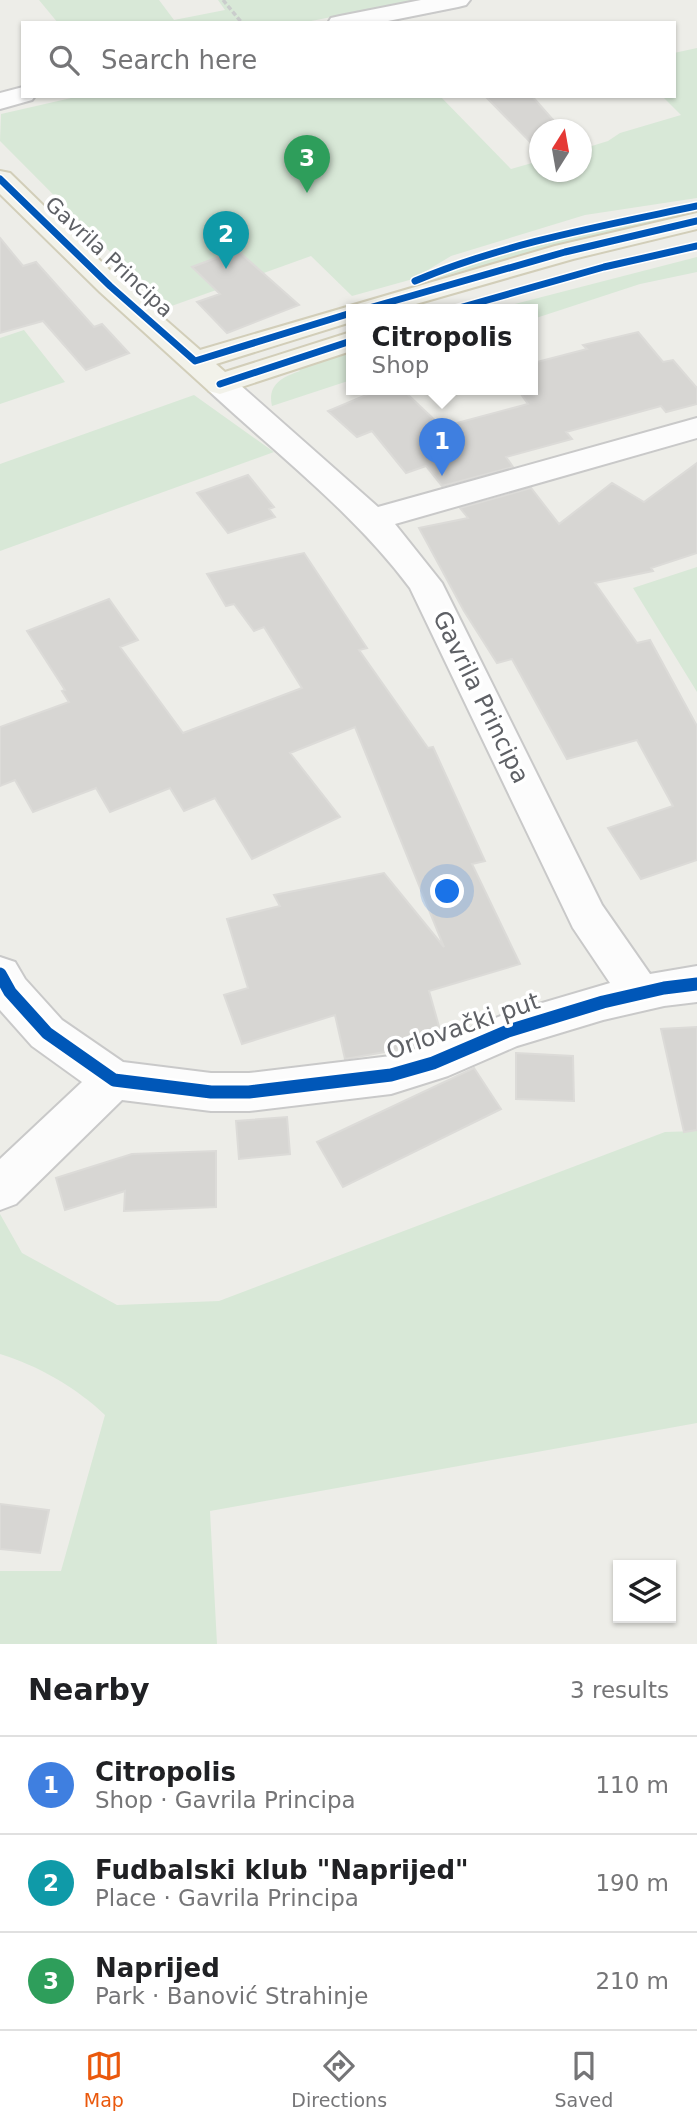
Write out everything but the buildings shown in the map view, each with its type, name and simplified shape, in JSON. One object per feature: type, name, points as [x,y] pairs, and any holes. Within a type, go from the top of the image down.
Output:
[{"type":"main road","name":"Gavrila Principa","points":[[0,179],[100,277],[220,384]]},
{"type":"main road","points":[[383,304],[565,252],[697,221]]},
{"type":"main road","points":[[473,304],[604,267],[697,246]]},
{"type":"main road","points":[[195,361],[346,315]]},
{"type":"main road","points":[[220,384],[346,343]]},
{"type":"street","points":[[350,21],[458,0]]},
{"type":"street","points":[[0,101],[21,96]]},
{"type":"street","name":"Gavrila Principa","points":[[220,384],[373,519],[403,551],[425,583],[587,916],[640,993]]},
{"type":"street","points":[[373,519],[697,428]]},
{"type":"street","points":[[0,974],[10,992],[47,1033],[114,1080],[0,1189]]},
{"type":"street","name":"Orlovački put","points":[[114,1080],[176,1089],[248,1092],[391,1074],[433,1063],[508,1031],[640,993],[697,984]]},
{"type":"path","points":[[226,0],[241,21]]},
{"type":"green space","points":[[39,0],[159,0],[174,20],[225,10],[218,0],[418,0],[311,21],[56,21]]},
{"type":"green space","points":[[697,48],[697,198],[585,215],[451,256],[413,279],[352,296],[311,256],[166,308],[0,141],[1,114],[71,98],[442,98],[511,169],[529,164],[529,182],[592,182],[592,146],[608,141],[620,133],[681,115],[664,98],[676,98],[676,53]]},
{"type":"green space","points":[[697,208],[697,213],[565,243],[423,282],[438,272],[455,267],[605,228]]},
{"type":"green space","points":[[697,257],[697,272],[640,284],[538,317],[538,304],[514,304]]},
{"type":"green space","points":[[24,330],[65,382],[0,404],[0,338]]},
{"type":"green space","points":[[346,353],[346,382],[272,406],[274,387],[282,379],[300,371],[297,368]]},
{"type":"green space","points":[[194,395],[274,452],[0,551],[0,464]]},
{"type":"green space","points":[[697,567],[697,692],[633,588]]},
{"type":"green space","points":[[697,1131],[697,1423],[210,1511],[217,1644],[0,1644],[0,1571],[61,1571],[105,1415],[56,1378],[0,1354],[0,1214],[22,1253],[117,1305],[219,1301],[665,1132]]},
{"type":"cycle path","points":[[0,179],[110,286],[195,361],[346,315]]},
{"type":"cycle path","points":[[415,281],[458,263],[578,231],[697,206]]},
{"type":"cycle path","points":[[383,304],[565,252],[697,221]]},
{"type":"cycle path","points":[[473,304],[604,267],[697,246]]},
{"type":"cycle path","points":[[220,384],[346,343]]},
{"type":"cycle path","points":[[0,974],[10,992],[47,1033],[114,1080],[211,1092],[249,1092],[391,1075],[433,1063],[508,1031],[603,1002],[664,988],[697,984]]},
{"type":"place","name":"Naprijed","points":[[307,193]]},
{"type":"place","name":"Fudbalski klub \"Naprijed\"","points":[[226,269]]},
{"type":"place","name":"Citropolis","points":[[442,476]]}]
